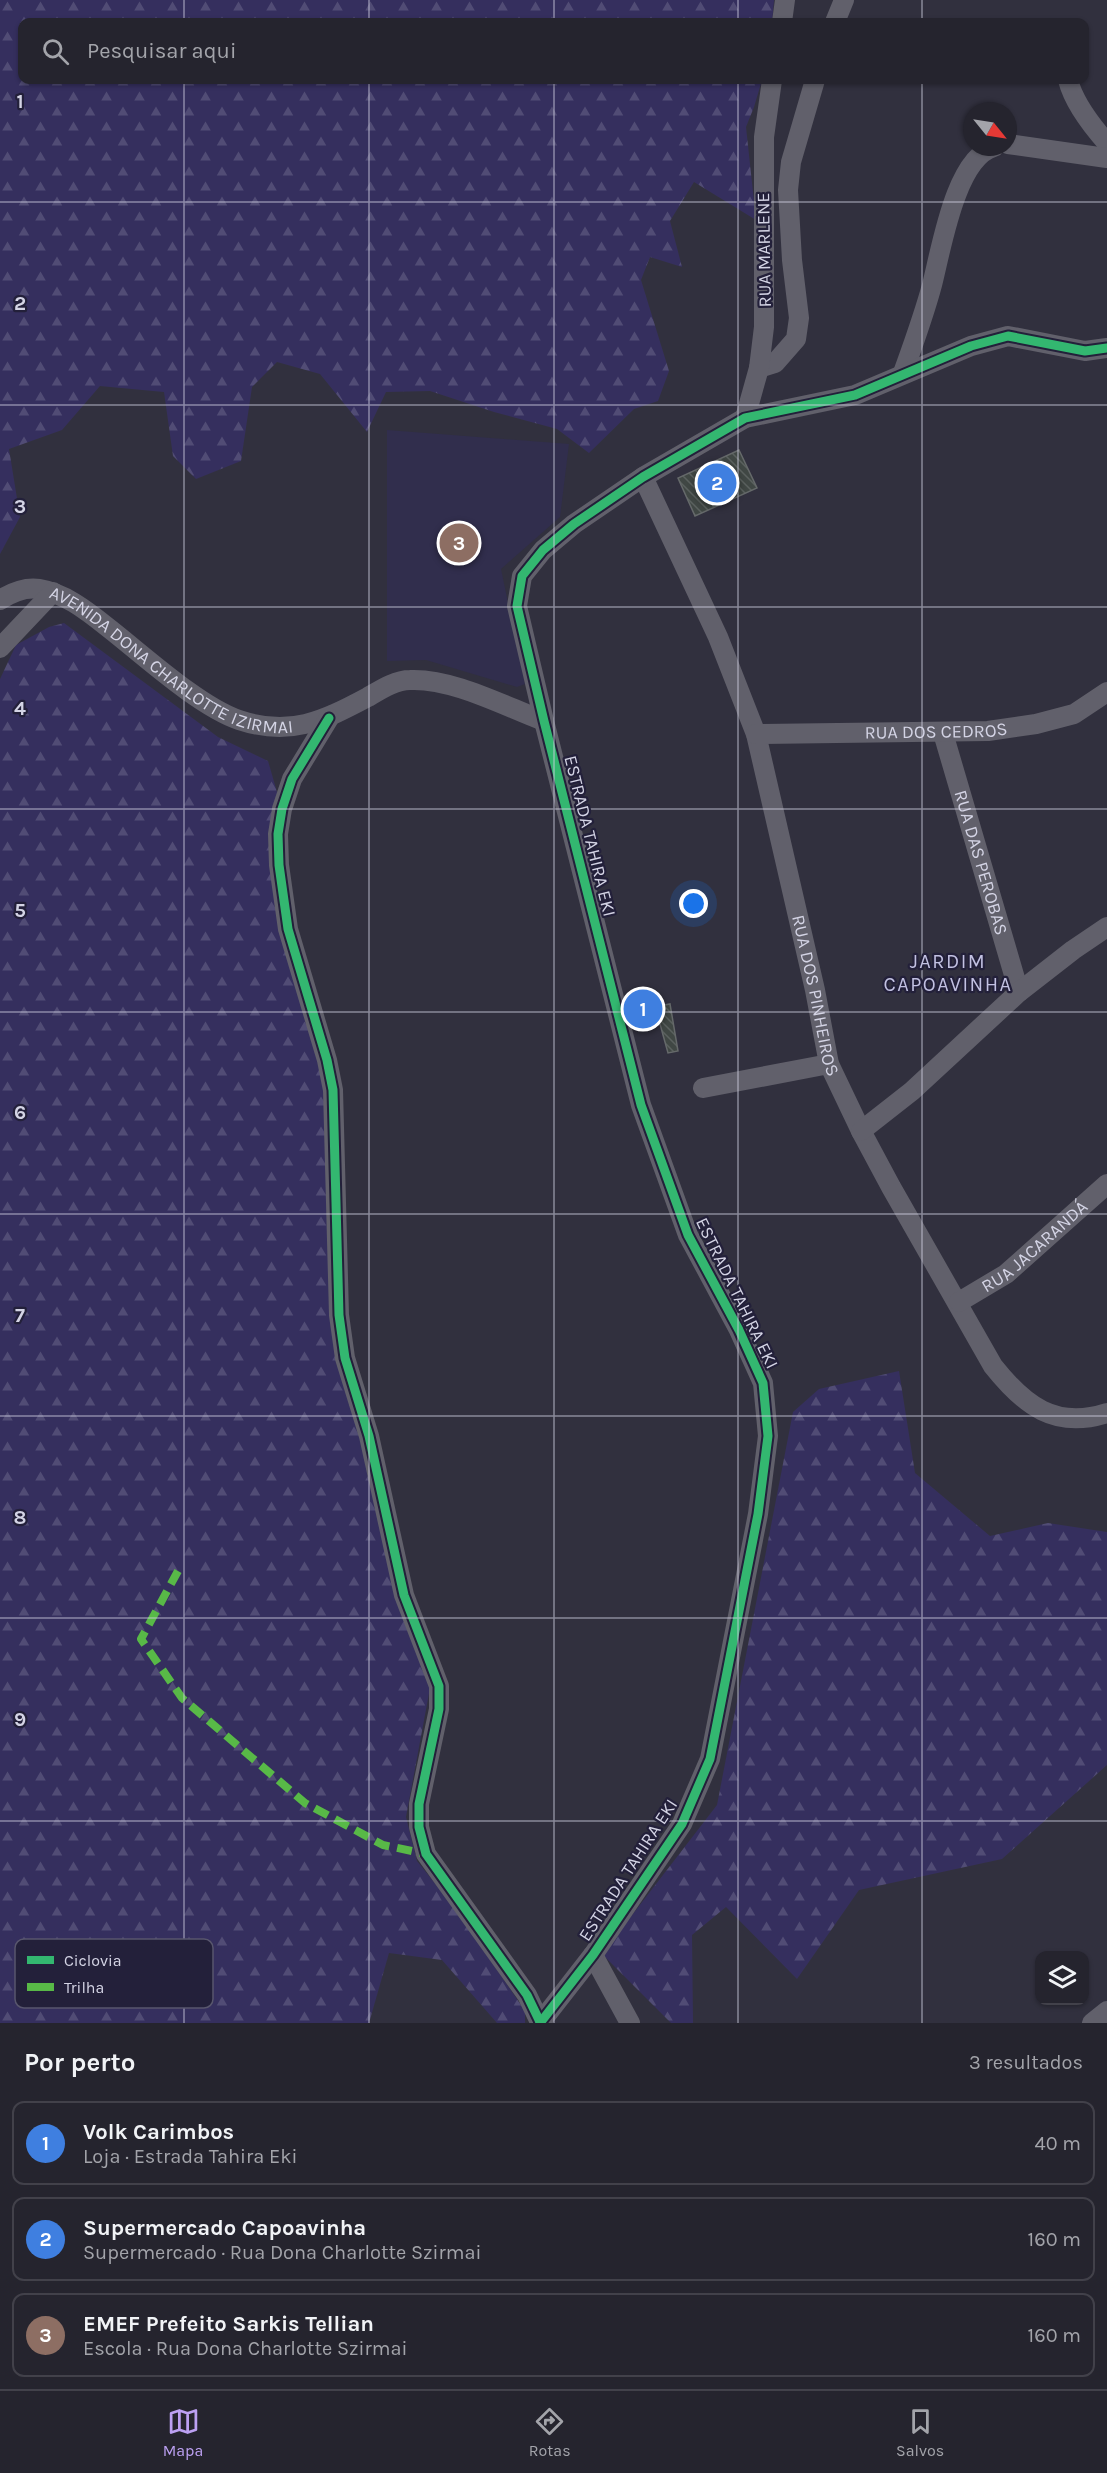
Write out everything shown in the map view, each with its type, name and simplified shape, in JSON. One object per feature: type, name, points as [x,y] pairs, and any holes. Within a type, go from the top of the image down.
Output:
[{"type":"street","points":[[783,18],[785,0]]},
{"type":"street","points":[[837,18],[844,0]]},
{"type":"street","name":"RUA MARLENE","points":[[745,418],[759,368],[764,327],[764,137],[771,84]]},
{"type":"street","points":[[759,368],[775,363],[796,339],[800,318],[792,260],[788,190],[791,162],[814,84]]},
{"type":"street","points":[[1070,84],[1095,130],[1107,143]]},
{"type":"street","points":[[1017,145],[1107,158]]},
{"type":"street","points":[[903,373],[932,286],[953,202],[971,164],[978,156]]},
{"type":"street","name":"ESTRADA TAHIRA EKI","points":[[540,2023],[593,1955],[682,1824],[710,1759],[758,1514],[768,1436],[763,1383],[739,1330],[688,1235],[641,1105],[517,606],[522,576],[543,550],[643,477],[745,418],[855,395],[971,346],[1008,336],[1085,351],[1107,348]]},
{"type":"street","name":"RUA DOS PINHEIROS","points":[[643,477],[718,637],[756,734],[830,1064],[861,1131],[993,1366],[1013,1391],[1036,1409],[1064,1418],[1093,1418],[1107,1413]]},
{"type":"street","name":"AVENIDA DONA CHARLOTTE IZIRMAI","points":[[0,600],[17,592],[36,589],[53,592],[88,611],[196,696],[239,720],[286,728],[309,724],[329,718],[387,686],[407,680],[430,681],[457,688],[544,721]]},
{"type":"street","points":[[0,648],[53,592]]},
{"type":"street","name":"RUA DOS CEDROS","points":[[756,734],[988,731],[1036,724],[1074,714],[1107,692]]},
{"type":"street","points":[[329,718],[292,779],[285,799],[278,834],[279,865],[288,929],[327,1060],[333,1090],[339,1315],[345,1358],[372,1446],[404,1594],[439,1686],[439,1709],[419,1804],[419,1827],[426,1854],[527,1995],[540,2023]]},
{"type":"street","name":"RUA DAS PEROBAS","points":[[943,733],[1019,992]]},
{"type":"street","points":[[861,1131],[928,1077],[1019,992],[1107,927]]},
{"type":"street","points":[[703,1088],[830,1064]]},
{"type":"street","name":"RUA JACARANDÁ","points":[[958,1302],[1006,1274],[1107,1184]]},
{"type":"street","points":[[593,1955],[630,2023]]},
{"type":"street","points":[[1092,2023],[1107,2011]]},
{"type":"shaded area","points":[[387,430],[569,444],[560,517],[501,569],[525,684],[517,687],[426,660],[387,661]]},
{"type":"green space","points":[[0,0],[774,0],[772,18],[18,18],[18,84],[761,84],[746,127],[756,220],[694,182],[670,221],[682,267],[650,257],[641,280],[669,371],[658,401],[634,409],[589,453],[557,429],[430,391],[386,392],[367,432],[320,374],[277,362],[252,387],[241,461],[196,479],[173,456],[164,392],[100,386],[62,430],[9,449],[20,517],[0,554]]},
{"type":"green space","points":[[64,623],[218,737],[268,761],[277,792],[276,870],[330,1094],[331,1301],[430,1688],[406,1817],[417,1861],[454,1907],[525,2011],[525,2023],[497,2023],[442,1960],[389,1953],[369,2023],[0,2023],[0,679],[16,645],[49,627]]},
{"type":"green space","points":[[899,1371],[915,1473],[990,1536],[1048,1523],[1107,1532],[1107,1765],[1002,1859],[859,1890],[797,1979],[726,1907],[692,1935],[693,2023],[671,2023],[602,1954],[717,1805],[793,1412],[819,1389]]},
{"type":"building","points":[[739,450],[757,488],[695,516],[678,478]]},
{"type":"building","points":[[670,1004],[678,1051],[668,1053],[660,1024],[647,1028],[643,1009]]},
{"type":"marked path","points":[[178,1571],[141,1639],[182,1698],[305,1803],[383,1845],[426,1854]]},
{"type":"cycle path","points":[[540,2023],[593,1955],[682,1824],[710,1759],[758,1514],[768,1436],[763,1383],[739,1330],[688,1235],[641,1105],[517,606],[522,576],[543,550],[574,524],[643,477],[745,418],[855,395],[971,346],[1008,336],[1085,351],[1107,348]]},
{"type":"cycle path","points":[[329,718],[292,779],[282,809],[278,834],[279,865],[288,929],[327,1060],[333,1090],[339,1315],[345,1358],[369,1436],[404,1595],[439,1686],[439,1709],[419,1804],[419,1827],[426,1854],[527,1995],[540,2022]]},
{"type":"place","name":"Supermercado Capoavinha","points":[[717,483]]},
{"type":"place","name":"EMEF Prefeito Sarkis Tellian","points":[[459,543]]},
{"type":"place","name":"Volk Carimbos","points":[[643,1009]]},
{"type":"district","name":"JARDIM CAPOAVINHA","points":[[948,972]]}]
